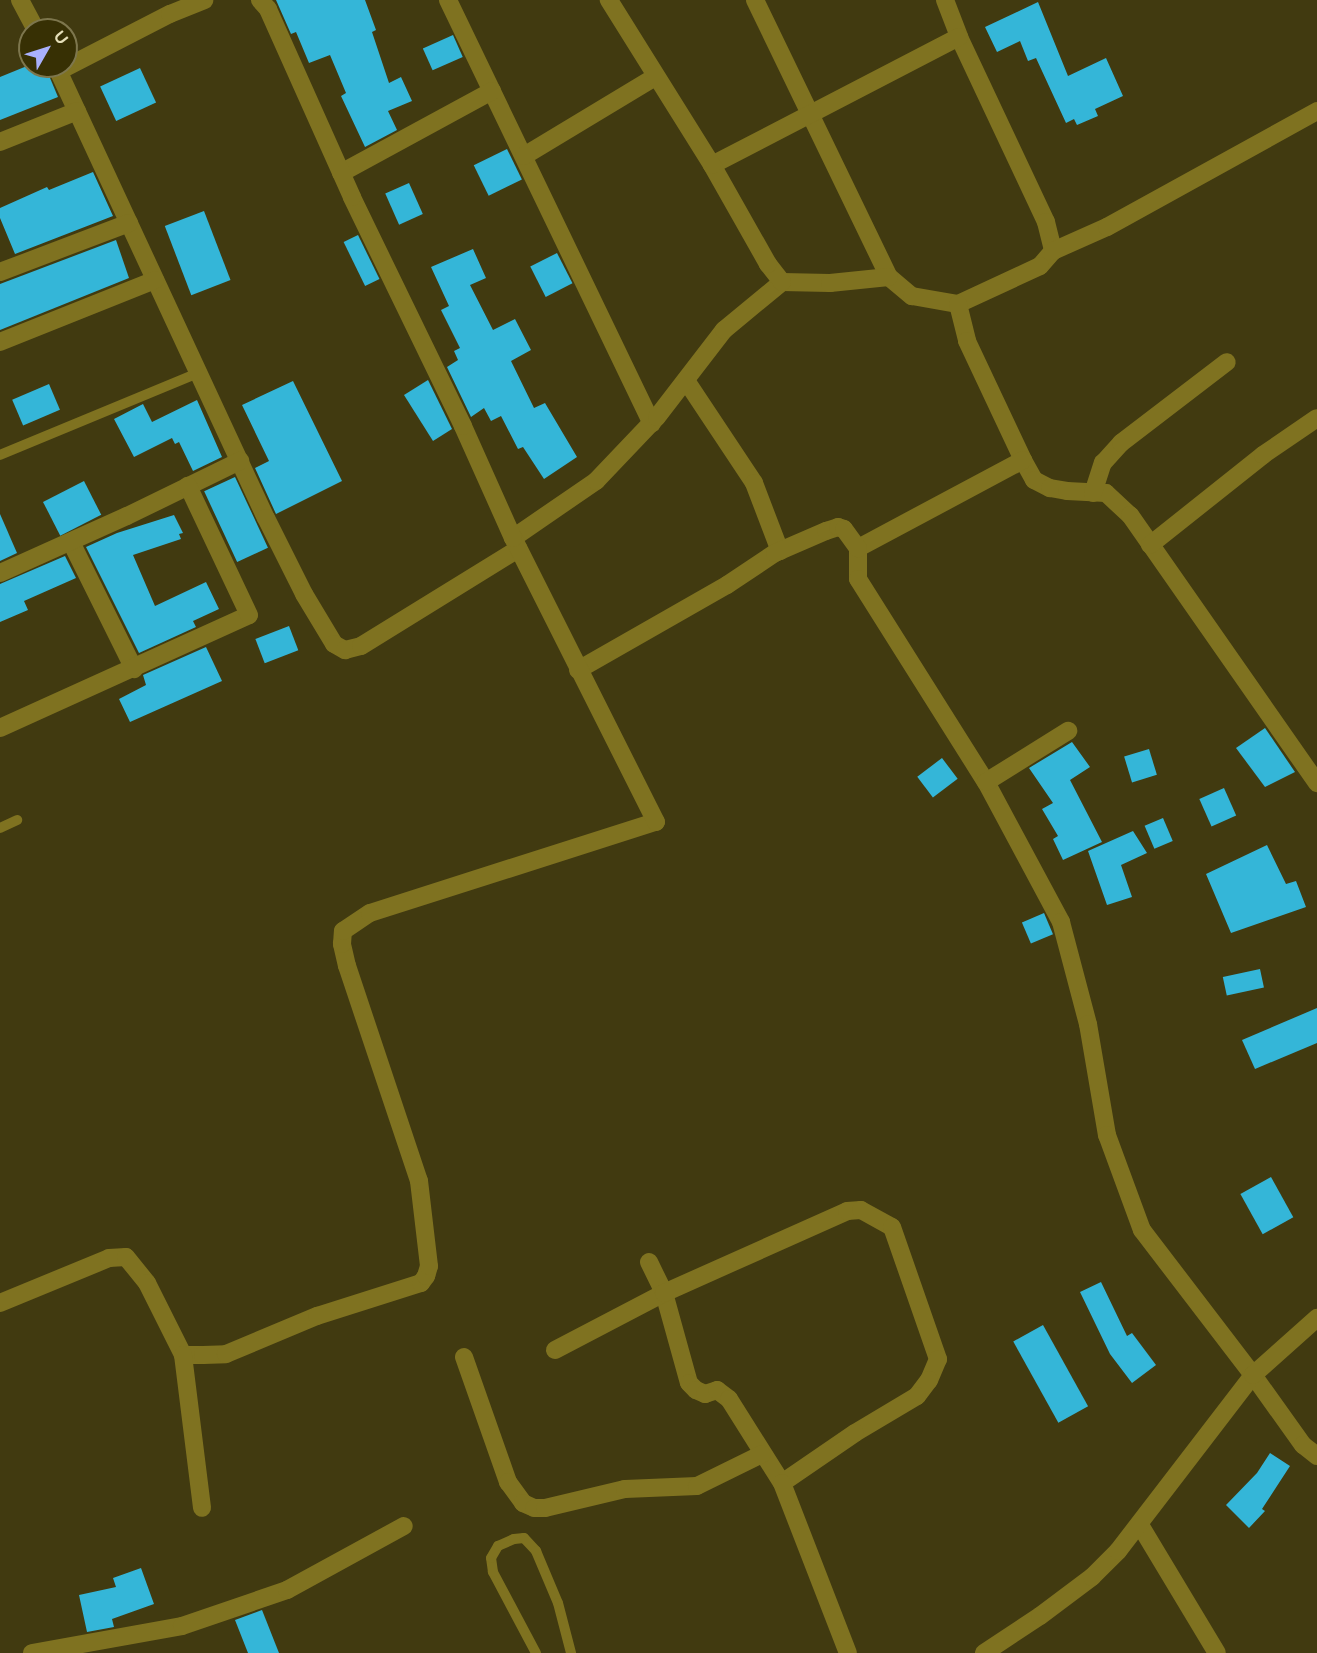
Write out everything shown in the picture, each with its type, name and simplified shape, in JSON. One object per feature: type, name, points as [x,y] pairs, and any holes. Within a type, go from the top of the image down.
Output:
[{"type":"street","points":[[20,0],[30,18]]},
{"type":"street","points":[[78,57],[166,7],[204,0]]},
{"type":"street","points":[[183,1355],[226,1354],[317,1316],[415,1287],[426,1276],[429,1266],[419,1181],[347,966],[342,944],[343,931],[370,913],[656,822],[516,543],[464,426],[341,172],[268,9],[260,0]]},
{"type":"street","points":[[448,0],[652,423]]},
{"type":"street","points":[[609,0],[712,165],[768,264],[783,282]]},
{"type":"street","points":[[755,0],[889,277],[912,296],[958,304],[1040,266],[1053,250],[1107,227],[1317,111]]},
{"type":"street","points":[[945,0],[959,37],[1047,222],[1053,250]]},
{"type":"street","points":[[712,165],[959,37]]},
{"type":"street","points":[[524,156],[656,77]]},
{"type":"street","points":[[63,78],[198,373],[304,594],[334,644],[345,650],[361,646],[516,543],[596,481],[652,423],[687,382],[724,330],[783,282],[830,283],[889,277]]},
{"type":"street","points":[[341,172],[492,91]]},
{"type":"street","points":[[0,142],[78,111]]},
{"type":"street","points":[[0,272],[129,223]]},
{"type":"street","points":[[0,342],[155,280]]},
{"type":"street","points":[[958,304],[968,341],[1034,480],[1050,488],[1106,493],[1131,515],[1317,783]]},
{"type":"street","points":[[1093,492],[1103,463],[1121,443],[1227,362]]},
{"type":"street","points":[[687,382],[754,483],[780,551]]},
{"type":"street","points":[[1150,545],[1263,454],[1317,418]]},
{"type":"street","points":[[858,548],[1023,460]]},
{"type":"street","points":[[0,573],[71,542],[240,461]]},
{"type":"street","points":[[0,728],[249,615],[188,486]]},
{"type":"street","points":[[578,670],[727,585],[780,551],[837,527],[844,529],[858,548],[858,579],[986,782],[1061,922],[1088,1024],[1107,1135],[1142,1230],[1253,1375],[1303,1445],[1317,1456]]},
{"type":"street","points":[[71,542],[134,669]]},
{"type":"street","points":[[986,782],[1068,731]]},
{"type":"street","points":[[555,1350],[664,1293],[847,1210],[861,1210],[892,1227],[938,1359],[929,1380],[917,1396],[855,1433],[782,1484]]},
{"type":"street","points":[[0,1303],[109,1258],[126,1257],[147,1283],[183,1355],[202,1508]]},
{"type":"street","points":[[649,1262],[664,1293],[690,1383],[696,1390],[705,1394],[717,1390],[729,1399],[782,1484],[848,1653]]},
{"type":"street","points":[[984,1653],[1040,1617],[1092,1577],[1140,1525],[1253,1375],[1317,1318]]},
{"type":"street","points":[[464,1357],[508,1482],[523,1503],[534,1508],[545,1508],[625,1489],[697,1486],[762,1454]]},
{"type":"street","points":[[1140,1525],[1217,1653]]},
{"type":"street","points":[[32,1653],[183,1626],[287,1590],[404,1526]]},
{"type":"lane","points":[[0,455],[198,373]]},
{"type":"lane","points":[[0,828],[17,820]]},
{"type":"lane","points":[[536,1653],[493,1572],[492,1558],[498,1546],[514,1539],[524,1538],[536,1551],[558,1603],[571,1653]]},
{"type":"building","points":[[276,0],[365,0],[376,30],[372,32],[389,83],[401,77],[412,101],[388,111],[397,130],[365,147],[341,96],[346,93],[330,55],[309,63],[296,32],[291,34]]},
{"type":"building","points":[[1038,2],[1068,76],[1106,58],[1123,96],[1095,109],[1098,116],[1077,125],[1074,119],[1066,123],[1036,58],[1028,61],[1020,41],[997,52],[985,27]]},
{"type":"building","points":[[453,35],[463,57],[433,70],[423,48]]},
{"type":"building","points":[[140,68],[156,102],[116,121],[100,87]]},
{"type":"building","points":[[18,70],[18,78],[50,78],[58,97],[0,120],[0,77]]},
{"type":"building","points":[[507,149],[522,180],[489,196],[474,165]]},
{"type":"building","points":[[93,172],[113,216],[15,254],[0,218],[0,208],[47,187],[49,190]]},
{"type":"building","points":[[409,183],[423,214],[399,225],[385,194]]},
{"type":"building","points":[[204,211],[231,280],[191,295],[165,226]]},
{"type":"building","points":[[358,235],[379,279],[365,286],[344,242]]},
{"type":"building","points":[[116,240],[129,278],[0,330],[0,284]]},
{"type":"building","points":[[473,249],[486,278],[470,285],[493,330],[515,319],[531,350],[511,361],[534,408],[545,403],[577,457],[544,479],[523,447],[518,449],[501,416],[491,421],[484,408],[471,417],[447,367],[458,360],[454,351],[460,348],[441,310],[449,306],[431,267]]},
{"type":"building","points":[[557,253],[572,283],[546,297],[530,267]]},
{"type":"building","points":[[428,380],[452,429],[433,441],[404,395]]},
{"type":"building","points":[[293,381],[342,481],[276,514],[255,468],[269,461],[242,405]]},
{"type":"building","points":[[49,384],[60,410],[23,425],[12,400]]},
{"type":"building","points":[[197,400],[222,457],[193,471],[179,442],[175,444],[172,438],[134,457],[114,419],[143,404],[152,422]]},
{"type":"building","points":[[235,477],[268,548],[237,562],[204,491]]},
{"type":"building","points":[[84,481],[101,515],[60,536],[43,502]]},
{"type":"building","points":[[0,514],[17,553],[0,561]]},
{"type":"building","points":[[174,515],[183,533],[179,534],[181,539],[133,555],[155,606],[206,582],[219,609],[193,621],[196,627],[139,653],[86,547],[117,533]]},
{"type":"building","points":[[65,556],[76,578],[24,601],[28,610],[0,622],[0,584]]},
{"type":"building","points":[[289,626],[298,650],[265,663],[255,639]]},
{"type":"building","points":[[206,647],[222,681],[130,722],[119,699],[146,685],[143,675]]},
{"type":"building","points":[[1265,728],[1295,772],[1265,787],[1236,748]]},
{"type":"building","points":[[1072,742],[1090,767],[1070,780],[1102,842],[1063,860],[1053,839],[1058,836],[1042,809],[1053,803],[1029,768]]},
{"type":"building","points":[[1149,749],[1157,775],[1132,782],[1124,757]]},
{"type":"building","points":[[942,758],[958,779],[933,797],[917,777]]},
{"type":"building","points":[[1224,788],[1236,815],[1212,826],[1199,799]]},
{"type":"building","points":[[1163,818],[1173,841],[1154,849],[1145,826]]},
{"type":"building","points":[[1133,831],[1147,853],[1121,865],[1132,897],[1107,905],[1088,851]]},
{"type":"building","points":[[1267,845],[1286,884],[1296,881],[1306,907],[1231,933],[1206,874]]},
{"type":"building","points":[[1044,913],[1053,934],[1031,944],[1022,922]]},
{"type":"building","points":[[1260,969],[1264,988],[1227,995],[1223,977]]},
{"type":"building","points":[[1317,1008],[1317,1043],[1255,1069],[1242,1040]]},
{"type":"building","points":[[1271,1177],[1293,1217],[1263,1234],[1240,1194]]},
{"type":"building","points":[[1101,1282],[1127,1336],[1132,1333],[1156,1365],[1132,1383],[1110,1354],[1080,1292]]},
{"type":"building","points":[[1043,1325],[1088,1406],[1058,1423],[1013,1341]]},
{"type":"building","points":[[1270,1453],[1290,1466],[1262,1509],[1265,1511],[1249,1528],[1226,1505],[1257,1473]]},
{"type":"building","points":[[141,1568],[154,1604],[112,1619],[114,1627],[87,1632],[79,1595],[116,1587],[113,1578]]},
{"type":"building","points":[[262,1610],[279,1653],[248,1653],[235,1620]]}]
